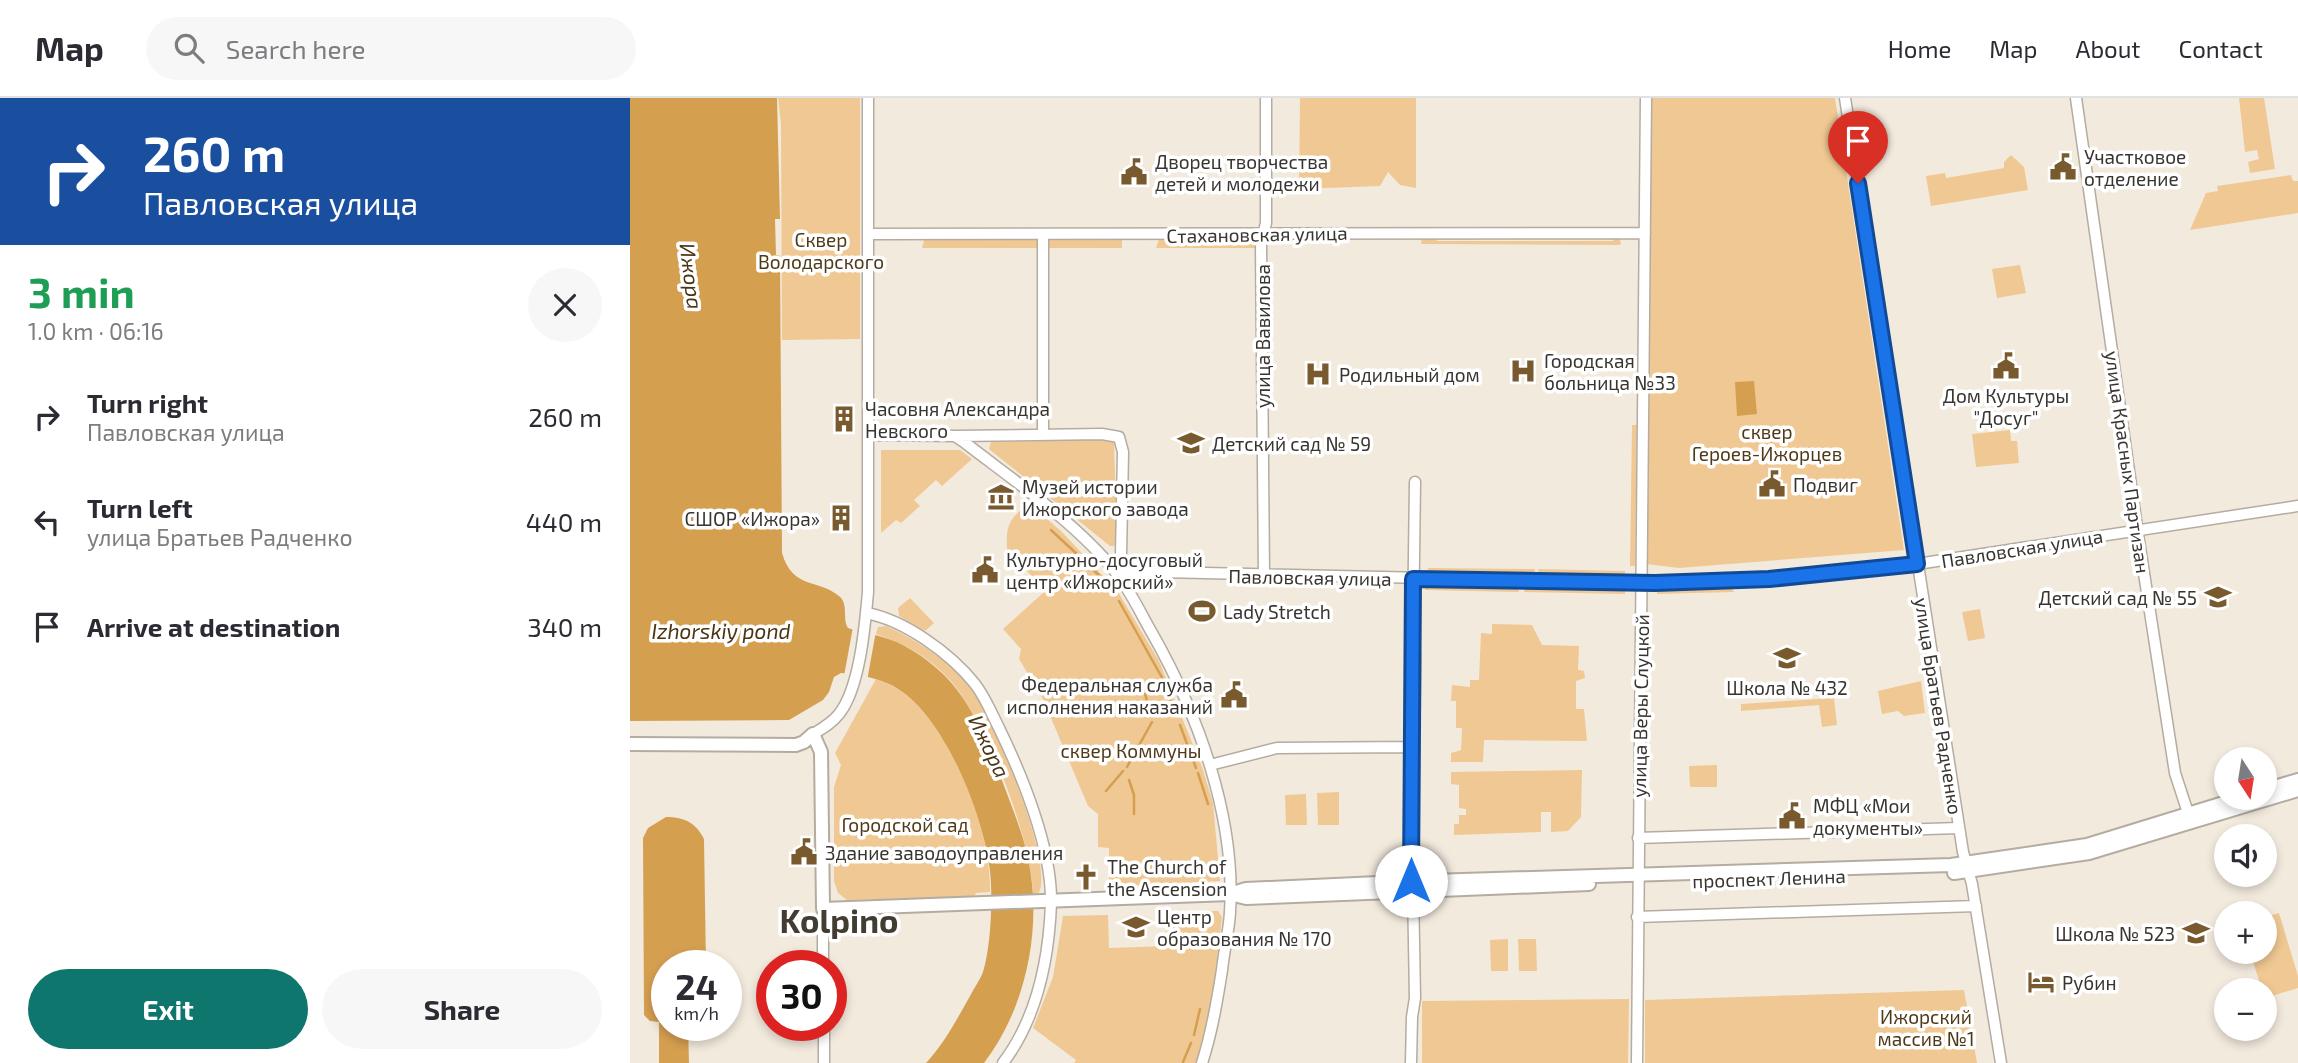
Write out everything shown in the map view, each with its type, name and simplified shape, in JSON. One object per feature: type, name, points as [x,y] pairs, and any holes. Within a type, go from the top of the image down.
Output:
[{"type":"main road","points":[[630,736],[813,734]]},
{"type":"main road","points":[[630,744],[796,745],[813,734]]},
{"type":"main road","points":[[813,734],[821,752],[823,909]]},
{"type":"main road","points":[[2277,786],[2298,780]]},
{"type":"main road","name":"проспект Ленина","points":[[823,909],[1230,894],[1246,898],[1411,886],[1967,868],[2073,848],[2298,790]]},
{"type":"main road","name":"проспект Ленина","points":[[2190,819],[2214,809]]},
{"type":"street","points":[[813,734],[839,714],[848,700],[865,625],[869,435],[868,98]]},
{"type":"street","name":"улица Вавилова","points":[[1264,576],[1261,243],[1265,234],[1266,98]]},
{"type":"street","name":"улица Веры Слуцкой","points":[[1637,1063],[1646,98]]},
{"type":"street","name":"улица Братьев Радченко","points":[[1844,98],[1959,828],[1976,906],[2001,1063]]},
{"type":"street","name":"улица Красных Партизан","points":[[2076,98],[2175,772],[2190,819]]},
{"type":"street","name":"Стахановская улица","points":[[869,234],[1645,233]]},
{"type":"street","points":[[1043,234],[1043,435]]},
{"type":"street","points":[[869,435],[1102,434],[1119,437],[1123,452],[1121,548],[1115,571]]},
{"type":"street","points":[[955,436],[1047,507],[1098,552],[1115,571],[1170,666],[1210,765],[1220,801],[1230,912],[1216,1013],[1202,1063]]},
{"type":"street","points":[[1412,1063],[1412,1017],[1415,999],[1411,886],[1411,747],[1415,482]]},
{"type":"street","name":"Павловская улица","points":[[1115,571],[1641,583],[1769,579],[1917,564],[2298,506]]},
{"type":"street","points":[[866,613],[885,617],[936,646],[976,686],[1005,741],[1037,819],[1044,902],[1042,976],[1035,1002],[1003,1063]]},
{"type":"street","points":[[1210,765],[1278,748],[1411,747]]},
{"type":"street","points":[[1638,838],[1959,828]]},
{"type":"street","points":[[1637,918],[1976,906]]},
{"type":"street","points":[[823,909],[823,950]]},
{"type":"street","points":[[824,1041],[824,1063]]},
{"type":"green space","name":"Сквер Володарского","points":[[778,98],[860,98],[860,339],[782,340],[781,124]]},
{"type":"green space","points":[[1300,98],[1416,98],[1416,188],[1400,185],[1388,172],[1380,186],[1299,189]]},
{"type":"green space","name":"сквер Героев-Ижорцев","points":[[1652,98],[1835,98],[1904,550],[1679,568],[1646,564]]},
{"type":"green space","points":[[2239,98],[2264,98],[2275,169],[2250,173],[2248,162],[2259,159],[2257,150],[2245,152]]},
{"type":"green space","points":[[2011,155],[2024,167],[2028,190],[1931,206],[1926,176],[1945,173],[1946,178],[2004,168],[2004,162]]},
{"type":"green space","points":[[2291,175],[2293,181],[2298,181],[2298,213],[2190,230],[2206,193],[2218,191],[2217,186]]},
{"type":"green space","points":[[1434,236],[1437,241],[1613,241],[1615,237],[1619,237],[1621,243],[1421,244],[1422,238]]},
{"type":"green space","points":[[925,237],[1037,238],[1041,248],[922,248]]},
{"type":"green space","points":[[1122,239],[1122,248],[1049,248],[1049,240]]},
{"type":"green space","points":[[1159,239],[1253,239],[1255,248],[1156,248]]},
{"type":"green space","points":[[2020,265],[2026,293],[1997,298],[1992,269]]},
{"type":"green space","points":[[1632,425],[1637,425],[1635,566],[1630,566]]},
{"type":"green space","points":[[2010,430],[2011,441],[2017,441],[2019,463],[1976,467],[1972,434]]},
{"type":"green space","points":[[1107,439],[1114,443],[1117,541],[1114,546],[1110,546],[989,449],[991,442]]},
{"type":"green space","points":[[881,450],[960,450],[972,459],[942,486],[936,480],[914,500],[920,506],[901,523],[896,520],[881,533]]},
{"type":"green space","name":"сквер Коммуны","points":[[1028,502],[1062,532],[1118,592],[1159,661],[1202,767],[1213,803],[1220,881],[1109,887],[1109,848],[1098,847],[1098,814],[1088,806],[1043,699],[1019,659],[1021,649],[1003,629],[1043,593],[1042,587],[1007,550],[1010,523]]},
{"type":"green space","points":[[1428,568],[1535,569],[1533,576],[1427,575]]},
{"type":"green space","points":[[1538,569],[1625,571],[1625,578],[1540,576]]},
{"type":"green space","points":[[1426,583],[1517,585],[1519,592],[1425,590]]},
{"type":"green space","points":[[1526,585],[1625,587],[1625,594],[1524,592]]},
{"type":"green space","points":[[1730,585],[1734,592],[1657,594],[1657,587]]},
{"type":"green space","points":[[910,598],[934,623],[925,631],[899,616],[898,608]]},
{"type":"green space","points":[[1980,609],[1985,638],[1968,641],[1962,612]]},
{"type":"green space","points":[[1492,624],[1532,625],[1542,645],[1579,646],[1578,670],[1584,671],[1585,678],[1576,681],[1576,709],[1584,709],[1587,741],[1484,740],[1483,762],[1451,762],[1451,753],[1461,750],[1462,728],[1456,728],[1456,701],[1451,701],[1452,685],[1470,687],[1470,680],[1479,680],[1481,633],[1492,634]]},
{"type":"green space","points":[[886,626],[922,645],[943,661],[972,689],[981,704],[1007,758],[1031,825],[1039,855],[1041,879],[1038,894],[1033,894],[1016,812],[978,722],[949,679],[934,664],[897,642],[876,634],[878,627]]},
{"type":"green space","points":[[1422,652],[1420,775],[1415,775],[1417,658]]},
{"type":"green space","name":"Городской сад","points":[[876,679],[913,701],[944,740],[957,764],[978,816],[985,842],[990,892],[976,893],[974,897],[847,900],[838,893],[834,881],[834,787],[841,765],[835,753]]},
{"type":"green space","points":[[1921,681],[1925,713],[1904,716],[1898,711],[1882,714],[1878,691]]},
{"type":"green space","points":[[1834,698],[1837,725],[1822,727],[1819,705],[1741,711],[1741,704]]},
{"type":"green space","points":[[1717,765],[1717,787],[1690,787],[1689,766]]},
{"type":"green space","points":[[1582,770],[1581,817],[1568,831],[1551,832],[1551,812],[1541,812],[1541,832],[1454,835],[1454,824],[1459,824],[1459,815],[1466,815],[1466,809],[1459,808],[1459,785],[1451,784],[1451,772]]},
{"type":"green space","points":[[1339,792],[1339,825],[1318,825],[1317,793]]},
{"type":"green space","points":[[1306,794],[1307,825],[1286,825],[1285,795]]},
{"type":"green space","points":[[1218,911],[1222,917],[1210,1019],[1197,1063],[1074,1063],[1076,1060],[1033,1028],[1053,977],[1063,916],[1108,915],[1109,948],[1166,946],[1167,912]]},
{"type":"green space","points":[[2277,914],[2298,976],[2298,988],[2277,994],[2277,978],[2258,978],[2254,964],[2277,964]]},
{"type":"green space","points":[[1508,939],[1508,971],[1491,971],[1490,940]]},
{"type":"green space","points":[[1518,939],[1536,939],[1537,971],[1519,971]]},
{"type":"green space","name":"Ижорский массив №1","points":[[1964,990],[1977,1063],[1645,1063],[1645,1000]]},
{"type":"green space","points":[[1629,999],[1628,1063],[1422,1063],[1422,1001]]},
{"type":"water","name":"Izhorskiy pond","points":[[630,98],[777,98],[780,219],[775,219],[776,255],[780,256],[782,553],[792,573],[842,599],[848,628],[897,642],[921,656],[943,674],[969,708],[995,762],[1026,850],[1031,876],[1033,925],[1026,974],[1018,998],[998,1043],[984,1063],[926,1063],[950,1031],[983,972],[990,936],[991,882],[986,848],[970,795],[945,742],[912,699],[881,681],[841,673],[834,677],[823,700],[789,720],[630,721]]},
{"type":"water","points":[[1754,381],[1757,414],[1737,416],[1735,382]]},
{"type":"water","points":[[666,817],[679,818],[689,822],[704,839],[706,950],[651,950],[651,1021],[644,1015],[643,838],[648,828]]},
{"type":"water","points":[[659,1041],[688,1041],[689,1063],[659,1063]]},
{"type":"pier","points":[[853,627],[876,631],[867,681],[844,676]]},
{"type":"waterway","points":[[1051,530],[1080,557]]},
{"type":"waterway","points":[[1085,562],[1104,580]]},
{"type":"waterway","points":[[1107,584],[1114,593]]},
{"type":"waterway","points":[[1119,601],[1165,683],[1155,689]]},
{"type":"waterway","points":[[1164,684],[1177,715]]},
{"type":"waterway","points":[[1145,694],[1150,711]]},
{"type":"waterway","points":[[1127,767],[1152,722]]},
{"type":"waterway","points":[[1180,725],[1196,768]]},
{"type":"waterway","points":[[1106,791],[1123,771]]},
{"type":"waterway","points":[[1198,773],[1208,804]]},
{"type":"waterway","points":[[1129,780],[1134,795],[1134,814]]},
{"type":"waterway","points":[[1194,1035],[1200,1009]]},
{"type":"waterway","points":[[1183,1062],[1191,1043]]},
{"type":"place","name":"Участковое отделение","points":[[2063,167]]},
{"type":"place","name":"Дворец творчества детей и молодежи","points":[[1134,172]]},
{"type":"place","name":"Дом Культуры \"Досуг\"","points":[[2006,366]]},
{"type":"place","name":"Городская больница №33","points":[[1523,371]]},
{"type":"place","name":"Родильный дом","points":[[1318,374]]},
{"type":"place","name":"Часовня Александра Невского","points":[[844,419]]},
{"type":"place","name":"Детский сад № 59","points":[[1191,443]]},
{"type":"place","name":"Подвиг","points":[[1772,484]]},
{"type":"place","name":"Музей истории Ижорского завода","points":[[1001,497]]},
{"type":"place","name":"СШОР «Ижора»","points":[[841,518]]},
{"type":"place","name":"Культурно-досуговый центр «Ижорский»","points":[[985,570]]},
{"type":"place","name":"Детский сад № 55","points":[[2218,597]]},
{"type":"place","name":"Lady Stretch","points":[[1202,611]]},
{"type":"place","name":"Школа № 432","points":[[1787,658]]},
{"type":"place","name":"Федеральная служба исполнения наказаний","points":[[1234,695]]},
{"type":"place","name":"МФЦ «Мои документы»","points":[[1792,816]]},
{"type":"place","name":"Здание заводоуправления","points":[[804,852]]},
{"type":"place","name":"The Church of the Ascension","points":[[1086,877]]},
{"type":"place","name":"Центр образования № 170","points":[[1136,927]]},
{"type":"place","name":"Школа № 523","points":[[2196,933]]},
{"type":"place","name":"Рубин","points":[[2041,982]]},
{"type":"district","name":"Kolpino","points":[[839,920]]},
{"type":"route","points":[[1411,881],[1413,579],[1655,583],[1769,579],[1917,564],[1858,183]]},
{"type":"water label","name":"Ижора","points":[[692,276]]},
{"type":"water label","name":"Ижора","points":[[990,746]]}]
